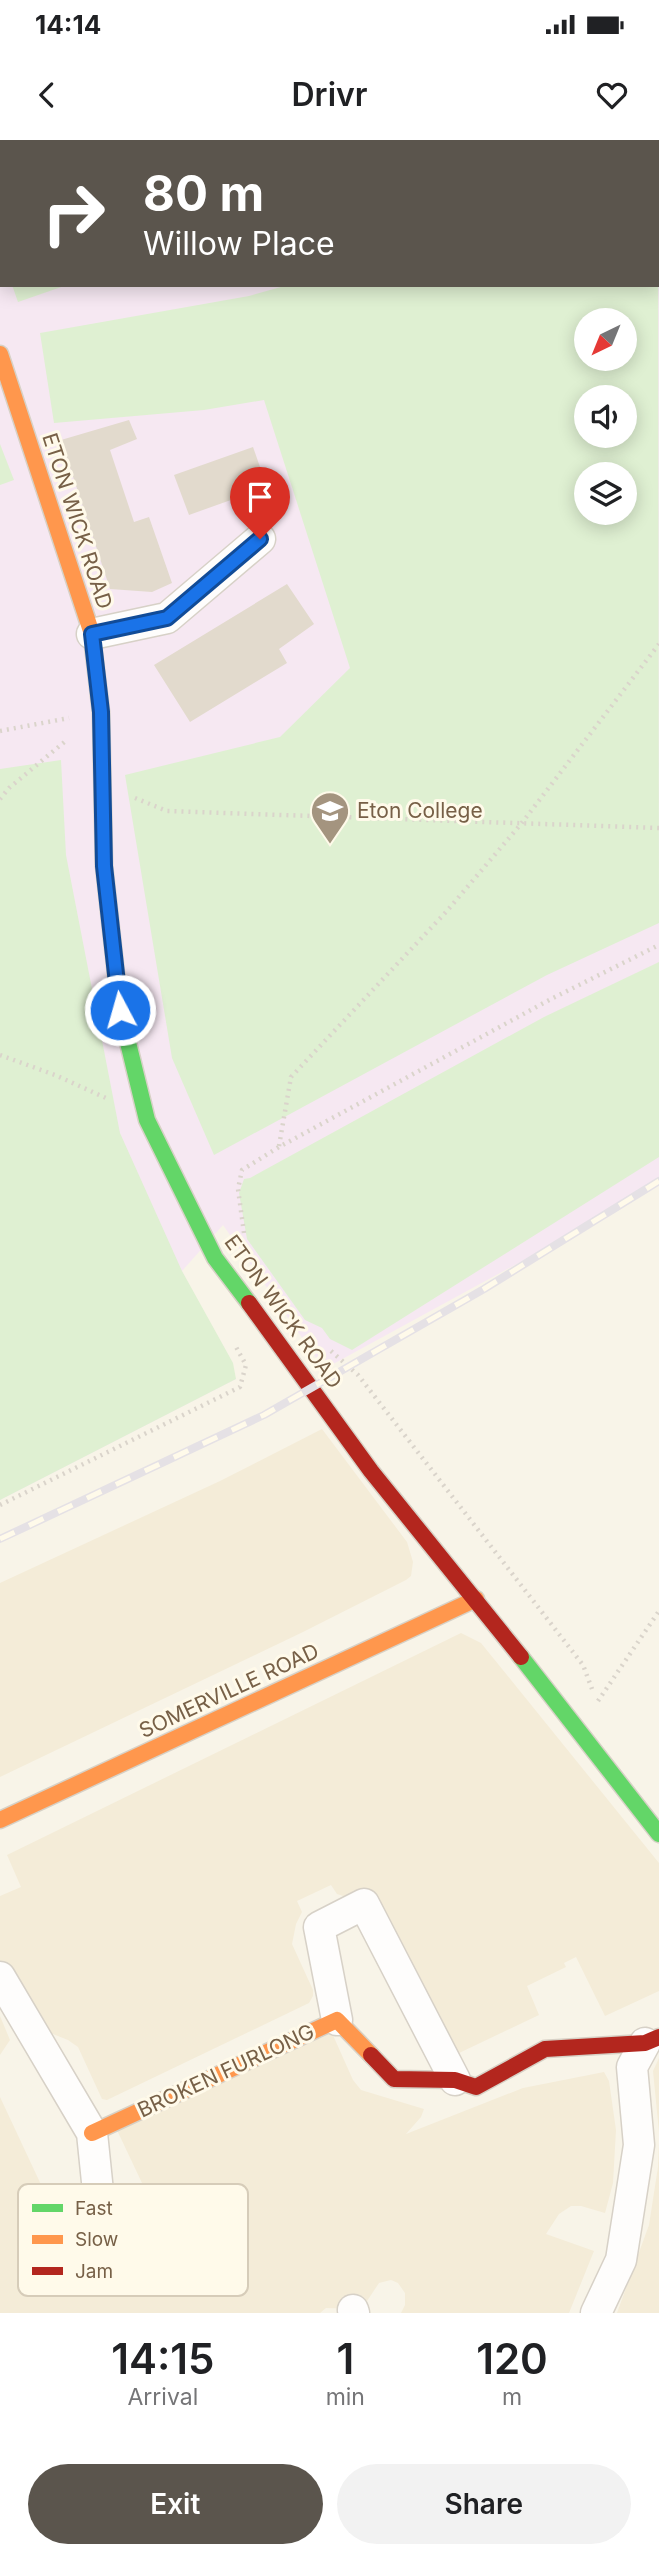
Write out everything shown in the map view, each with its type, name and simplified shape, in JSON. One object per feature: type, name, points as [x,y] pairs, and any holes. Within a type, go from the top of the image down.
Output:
[{"type":"main road","name":"ETON WICK ROAD","points":[[0,354],[92,634],[101,712],[104,866],[120,1010],[146,1120],[215,1258],[371,1471],[476,1599],[659,1834]]},
{"type":"main road","name":"SOMERVILLE ROAD","points":[[0,1820],[476,1599]]},
{"type":"main road","name":"BROKEN FURLONG","points":[[92,2133],[337,2020],[394,2079],[455,2080],[476,2088],[545,2049],[652,2040]]},
{"type":"street","points":[[92,634],[167,618],[260,539]]},
{"type":"street","points":[[337,2020],[319,1927],[364,1903],[455,2080]]},
{"type":"street","points":[[0,1977],[92,2133],[97,2184]]},
{"type":"street","points":[[596,2313],[621,2260],[639,2145],[632,2067],[652,2040]]},
{"type":"path","points":[[279,1147],[291,1077],[446,912],[521,824],[659,644]]},
{"type":"path","points":[[0,731],[101,712]]},
{"type":"path","points":[[0,799],[9,788],[101,712]]},
{"type":"path","points":[[102,783],[167,811],[659,828]]},
{"type":"path","points":[[215,1258],[245,1240],[238,1189],[242,1170],[279,1147],[551,999],[659,945]]},
{"type":"path","points":[[0,1055],[55,1075],[112,1101]]},
{"type":"path","points":[[0,1505],[240,1387],[246,1365],[232,1340]]},
{"type":"path","points":[[328,1349],[358,1375],[583,1665],[602,1713]]},
{"type":"path","points":[[598,1702],[659,1611]]},
{"type":"shaded area","name":"Eton College","points":[[0,287],[659,287],[659,1178],[577,1231],[324,1369],[223,1225],[182,1271],[236,1379],[0,1500]]},
{"type":"shaded area","points":[[322,1429],[407,1542],[413,1562],[411,1576],[303,1632],[0,1777],[0,1583],[220,1481]]},
{"type":"shaded area","points":[[461,1633],[481,1643],[659,1863],[659,1991],[605,2016],[576,1957],[564,1963],[566,1967],[527,1986],[539,2015],[438,2063],[371,1905],[337,1894],[331,1885],[297,1901],[302,1912],[296,1924],[292,1944],[313,1990],[309,2003],[107,2100],[102,2099],[78,2047],[48,2032],[0,1971],[0,1896],[21,1887],[7,1855]]},
{"type":"shaded area","points":[[0,2016],[10,2040],[0,2055]]},
{"type":"shaded area","points":[[332,2033],[353,2080],[361,2090],[424,2109],[421,2117],[406,2134],[523,2088],[604,2072],[609,2081],[616,2130],[613,2183],[605,2213],[571,2206],[559,2214],[546,2234],[594,2251],[569,2313],[401,2313],[405,2305],[405,2293],[398,2283],[391,2280],[379,2283],[365,2304],[355,2309],[326,2308],[320,2313],[0,2313],[0,2097],[41,2184],[18,2184],[18,2296],[248,2296],[248,2184],[142,2184],[116,2128]]},
{"type":"shaded area","points":[[659,2058],[659,2132],[653,2071]]},
{"type":"shaded area","points":[[659,2143],[659,2313],[617,2313],[649,2225]]},
{"type":"green space","points":[[13,287],[61,287],[18,302]]},
{"type":"green space","points":[[281,287],[658,287],[659,923],[547,975],[214,1155],[172,1058],[125,775],[280,737],[350,668],[264,400],[204,410],[54,423],[40,333],[249,296]]},
{"type":"green space","points":[[0,444],[14,480],[0,485]]},
{"type":"green space","points":[[61,760],[66,855],[120,1133],[182,1271],[233,1363],[236,1379],[0,1500],[0,769]]},
{"type":"green space","points":[[659,962],[659,1157],[352,1350],[330,1339],[322,1328],[305,1320],[247,1239],[239,1193],[244,1179],[544,1017]]},
{"type":"building","points":[[129,420],[137,439],[110,450],[134,522],[149,517],[172,583],[152,592],[110,589],[61,440]]},
{"type":"building","points":[[253,447],[267,487],[189,515],[174,475]]},
{"type":"building","points":[[287,584],[314,624],[279,649],[287,663],[190,722],[154,665]]},
{"type":"railway","points":[[0,1539],[264,1415],[484,1289],[659,1181]]},
{"type":"traffic: fast","points":[[93,645],[101,712],[104,866],[120,1010],[147,1120],[215,1258],[249,1303]]},
{"type":"traffic: fast","points":[[521,1657],[659,1834]]},
{"type":"traffic: slow","points":[[0,354],[92,634],[93,645]]},
{"type":"traffic: slow","points":[[0,1820],[476,1599]]},
{"type":"traffic: slow","points":[[92,2133],[337,2020],[371,2055]]},
{"type":"traffic: jam","points":[[249,1303],[371,1471],[521,1657]]},
{"type":"traffic: jam","points":[[371,2055],[394,2079],[455,2080],[476,2087],[545,2049],[645,2043],[659,2037]]},
{"type":"place","name":"Eton College","points":[[330,845]]},
{"type":"route","points":[[120,1010],[104,866],[101,712],[92,634],[167,618],[260,539]]}]
